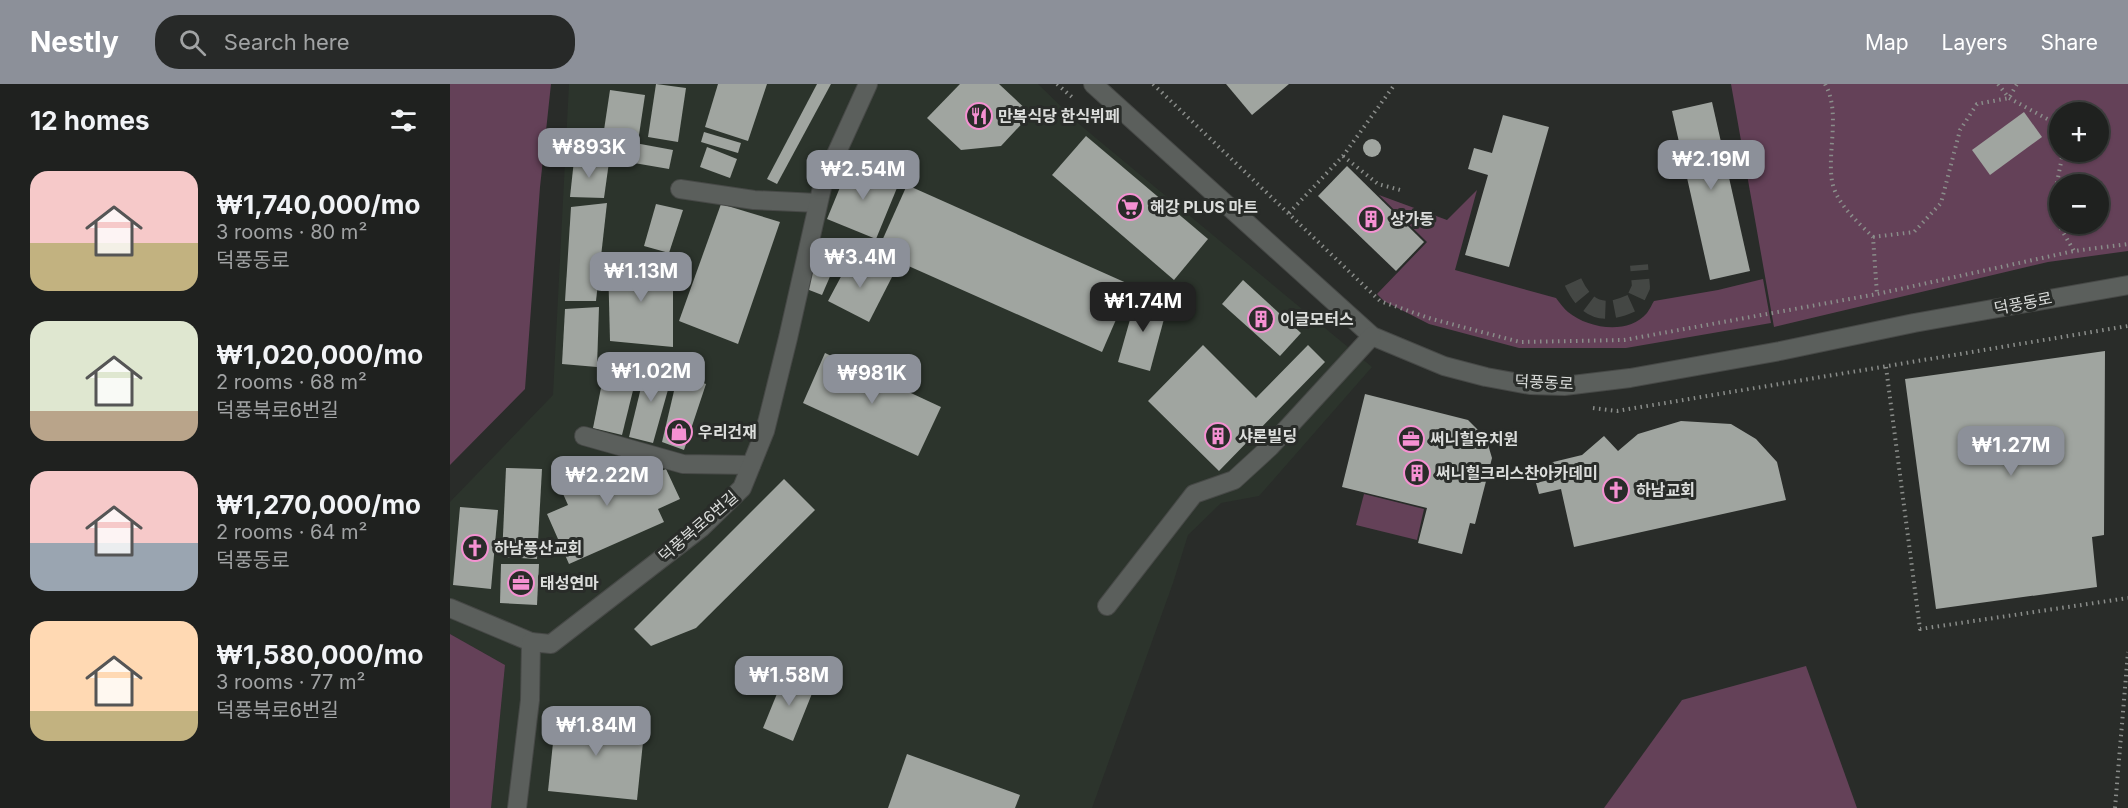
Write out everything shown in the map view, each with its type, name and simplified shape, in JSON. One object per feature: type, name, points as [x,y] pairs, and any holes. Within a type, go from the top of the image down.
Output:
[{"type":"street","name":"덕풍북로6번길","points":[[531,642],[551,644],[701,528],[742,488],[765,431],[822,183],[868,84]]},
{"type":"street","name":"덕풍동로","points":[[1092,84],[1372,336],[1455,369],[1530,385],[1564,386],[1651,375],[1937,318],[2128,285]]},
{"type":"street","points":[[680,189],[754,200],[818,203]]},
{"type":"street","points":[[1107,606],[1194,494],[1234,480],[1270,447],[1372,336]]},
{"type":"street","points":[[584,436],[683,464],[751,465]]},
{"type":"street","points":[[450,608],[531,642],[530,700],[517,808]]},
{"type":"path","points":[[1153,84],[1380,301],[1432,319],[1520,342],[1624,340],[1877,294],[2074,251],[2128,244]]},
{"type":"path","points":[[1289,213],[1343,156],[1395,84]]},
{"type":"path","points":[[1998,84],[2009,98],[2049,120]]},
{"type":"path","points":[[1873,237],[1914,232],[1941,203],[1960,130],[1977,104],[2009,98],[2017,84]]},
{"type":"path","points":[[1827,85],[1832,109],[1832,183],[1845,209],[1873,237],[1877,294]]},
{"type":"path","points":[[1343,156],[1378,184],[1404,191]]},
{"type":"path","points":[[2061,162],[2054,198],[2060,227],[2074,251]]},
{"type":"path","points":[[1617,411],[2128,326]]},
{"type":"path","points":[[1886,367],[1920,629],[2128,598]]},
{"type":"path","points":[[2115,808],[2128,652]]},
{"type":"shaded area","points":[[450,84],[551,84],[540,187],[525,389],[450,465]]},
{"type":"shaded area","points":[[569,84],[1038,84],[1079,124],[1372,367],[1259,496],[1221,503],[1188,535],[1092,808],[491,808],[505,665],[450,634],[450,502],[553,395]]},
{"type":"shaded area","points":[[1731,84],[2128,84],[2128,251],[2048,262],[1774,327]]},
{"type":"shaded area","points":[[1477,190],[1455,270],[1556,298],[1566,311],[1577,318],[1597,326],[1608,327],[1630,325],[1639,320],[1647,313],[1654,301],[1718,290],[1763,279],[1771,323],[1626,348],[1519,348],[1429,324],[1384,301],[1377,294],[1427,242],[1379,195],[1447,220]]},
{"type":"shaded area","points":[[1364,494],[1424,509],[1417,540],[1356,525]]},
{"type":"shaded area","points":[[450,634],[505,665],[491,808],[450,808]]},
{"type":"shaded area","points":[[1806,666],[1857,808],[1604,808],[1682,700]]},
{"type":"building","points":[[656,84],[686,88],[678,142],[648,137]]},
{"type":"building","points":[[718,84],[767,84],[748,141],[705,127]]},
{"type":"building","points":[[817,84],[831,84],[777,184],[767,179]]},
{"type":"building","name":"만복식당 한식뷔페","points":[[960,84],[999,84],[1031,114],[1001,146],[961,150],[927,118]]},
{"type":"building","points":[[1226,84],[1289,84],[1252,115]]},
{"type":"building","points":[[610,90],[645,95],[639,135],[604,130]]},
{"type":"building","points":[[1712,102],[1750,271],[1710,280],[1672,111]]},
{"type":"building","points":[[2024,112],[2042,137],[1990,175],[1972,150]]},
{"type":"building","points":[[1503,115],[1549,127],[1509,267],[1465,255],[1488,175],[1468,169],[1474,148],[1492,153]]},
{"type":"building","points":[[704,132],[741,143],[738,153],[701,142]]},
{"type":"building","name":"해강 PLUS 마트","points":[[1086,136],[1208,239],[1174,280],[1052,175]]},
{"type":"building","points":[[608,138],[673,150],[669,169],[605,158]]},
{"type":"building","points":[[1372,139],[1378,142],[1381,148],[1378,154],[1372,157],[1366,154],[1363,148],[1366,142]]},
{"type":"building","points":[[707,147],[737,159],[730,178],[700,167]]},
{"type":"building","points":[[574,160],[609,162],[604,198],[570,197]]},
{"type":"building","points":[[850,163],[899,183],[876,239],[827,219]]},
{"type":"building","name":"상가동","points":[[1347,166],[1424,242],[1396,271],[1318,196]]},
{"type":"building","points":[[907,185],[1131,285],[1102,352],[877,252]]},
{"type":"building","points":[[607,203],[596,301],[565,301],[571,207]]},
{"type":"building","points":[[656,204],[683,210],[669,253],[644,246]]},
{"type":"building","points":[[721,204],[780,222],[738,344],[679,321]]},
{"type":"building","points":[[823,243],[841,251],[822,295],[804,288]]},
{"type":"building","points":[[852,256],[892,277],[869,322],[828,301]]},
{"type":"building","points":[[608,262],[673,264],[673,347],[610,341]]},
{"type":"building","name":"이글모터스","points":[[1243,280],[1301,333],[1280,356],[1222,304]]},
{"type":"building","points":[[1137,295],[1168,304],[1150,371],[1118,362]]},
{"type":"building","points":[[599,307],[597,367],[562,364],[565,309]]},
{"type":"building","name":"샤론빌딩","points":[[1203,345],[1256,398],[1308,345],[1325,362],[1219,471],[1148,401]]},
{"type":"building","points":[[2105,351],[2104,535],[2092,537],[2097,587],[1936,609],[1905,379]]},
{"type":"building","points":[[608,353],[640,362],[622,435],[593,428]]},
{"type":"building","points":[[825,353],[941,407],[918,456],[803,403]]},
{"type":"building","points":[[647,363],[673,372],[653,443],[629,437]]},
{"type":"building","points":[[678,374],[706,384],[684,450],[662,442]]},
{"type":"building","name":"써니힐크리스찬아카데미","points":[[1365,394],[1468,420],[1486,438],[1492,458],[1475,524],[1470,523],[1462,554],[1418,543],[1427,508],[1342,487]]},
{"type":"building","name":"하남교회","points":[[1681,421],[1731,424],[1756,439],[1777,462],[1786,500],[1574,547],[1561,489],[1539,494],[1536,483],[1553,479],[1549,463],[1582,455],[1604,436],[1618,451],[1638,434]]},
{"type":"building","points":[[579,457],[589,483],[633,463],[641,480],[666,469],[680,499],[658,509],[664,522],[569,564],[547,514],[568,505],[552,469]]},
{"type":"building","points":[[506,468],[542,469],[537,559],[502,557]]},
{"type":"building","points":[[784,479],[815,510],[696,628],[651,646],[634,629]]},
{"type":"building","name":"하남풍산교회","points":[[460,507],[498,510],[491,589],[453,585]]},
{"type":"building","points":[[501,564],[539,564],[537,605],[500,603]]},
{"type":"building","points":[[785,674],[815,686],[793,741],[763,728]]},
{"type":"building","points":[[556,714],[645,723],[637,800],[548,791]]},
{"type":"building","points":[[907,754],[1020,795],[1015,808],[888,808]]},
{"type":"tunnel","points":[[1573,282],[1584,300],[1591,305],[1606,310],[1614,309],[1634,302],[1641,287],[1639,265]]},
{"type":"place","name":"만복식당 한식뷔페","points":[[979,116]]},
{"type":"place","name":"해강 PLUS 마트","points":[[1130,207]]},
{"type":"place","name":"상가동","points":[[1371,219]]},
{"type":"place","name":"이글모터스","points":[[1261,319]]},
{"type":"place","name":"우리건재","points":[[679,432]]},
{"type":"place","name":"샤론빌딩","points":[[1218,436]]},
{"type":"place","name":"써니힐유치원","points":[[1411,439]]},
{"type":"place","name":"써니힐크리스찬아카데미","points":[[1417,473]]},
{"type":"place","name":"하남교회","points":[[1616,490]]},
{"type":"place","name":"하남풍산교회","points":[[475,548]]},
{"type":"place","name":"태성연마","points":[[521,583]]}]
